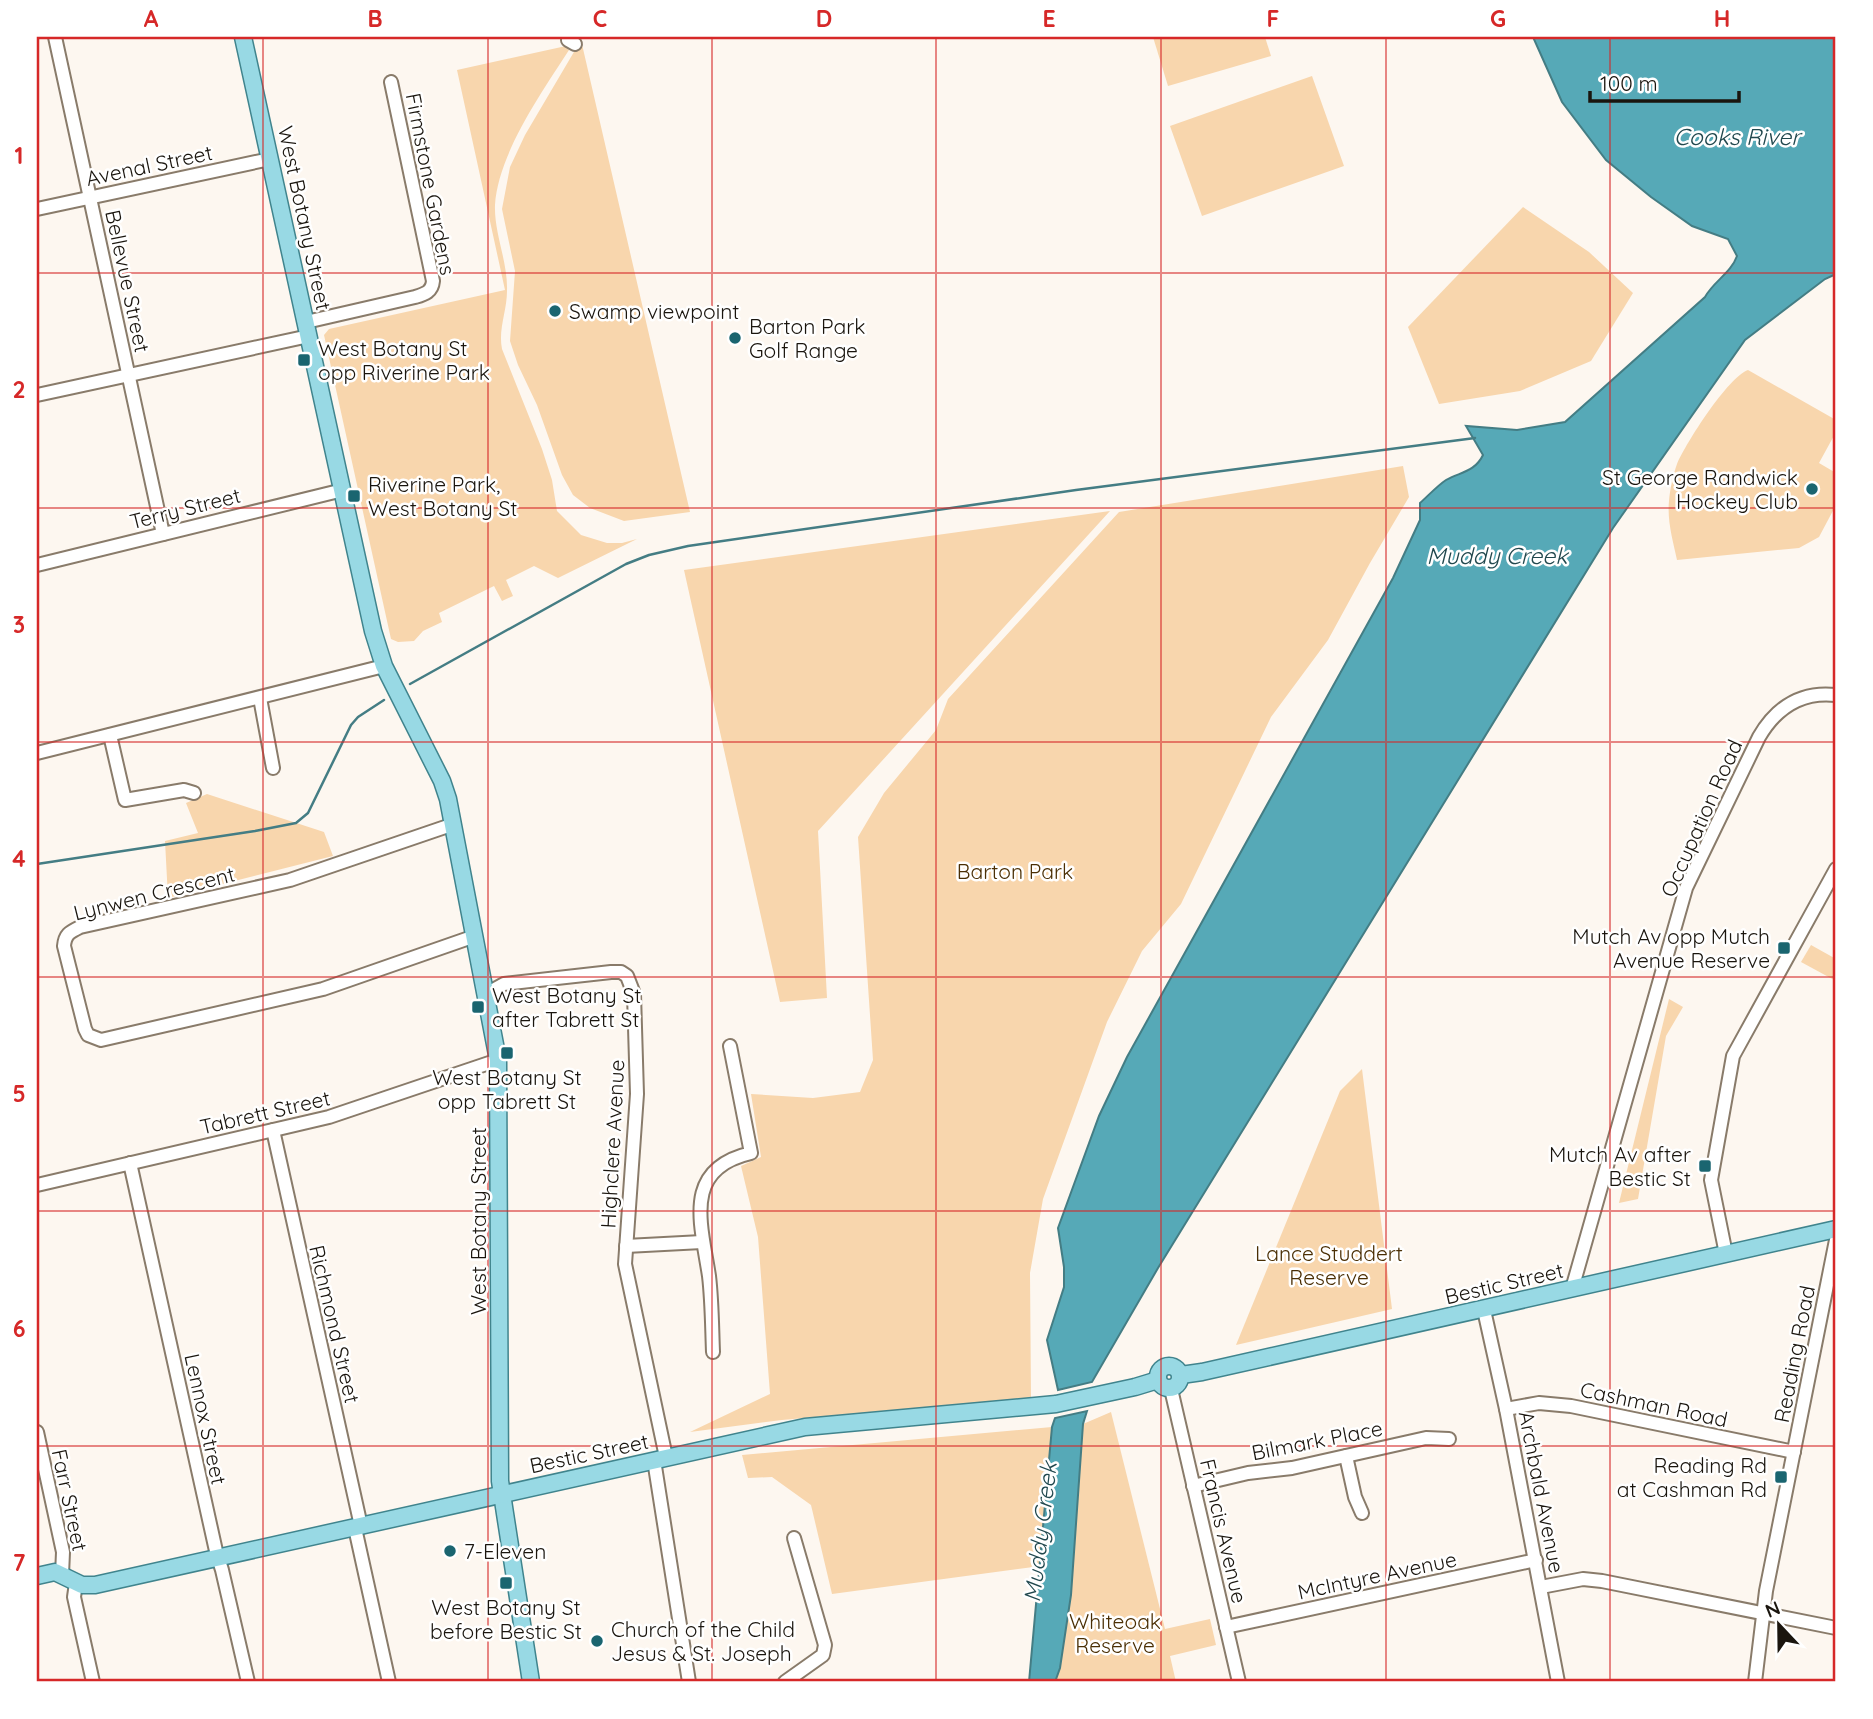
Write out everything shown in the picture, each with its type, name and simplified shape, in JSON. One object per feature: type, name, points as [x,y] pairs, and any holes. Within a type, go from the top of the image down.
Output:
[{"type":"main road","name":"West Botany Street","points":[[243,37],[373,631],[384,666],[442,781],[454,824],[498,1060],[501,1494],[531,1682]]},
{"type":"main road","name":"Bestic Street","points":[[37,1576],[55,1572],[86,1586],[95,1585],[805,1427],[1056,1404],[1164,1384],[1159,1372],[1166,1366],[1173,1367],[1181,1375],[1202,1372],[1836,1229]]},
{"type":"street","name":"Bellevue Street","points":[[55,37],[163,534]]},
{"type":"street","name":"Firmstone Gardens","points":[[307,329],[425,294],[432,287],[433,281],[391,82]]},
{"type":"street","name":"Avenal Street","points":[[37,209],[270,159]]},
{"type":"street","points":[[37,395],[129,375],[307,329]]},
{"type":"street","name":"Terry Street","points":[[37,565],[343,490]]},
{"type":"street","points":[[37,753],[384,666]]},
{"type":"street","name":"Occupation Road","points":[[1572,1289],[1686,888],[1768,723],[1797,699],[1822,694],[1836,695]]},
{"type":"street","points":[[260,698],[273,768]]},
{"type":"street","points":[[110,735],[125,800],[184,790],[194,793]]},
{"type":"street","name":"Lynwen Crescent","points":[[454,824],[290,880],[80,927],[69,932],[64,946],[85,1029],[88,1035],[101,1041],[323,989],[475,936]]},
{"type":"street","points":[[1726,1254],[1711,1180],[1732,1056],[1836,870]]},
{"type":"street","name":"Highclere Avenue","points":[[486,994],[504,984],[621,972],[631,984],[636,1027],[636,1094],[625,1264],[660,1459],[688,1682]]},
{"type":"street","points":[[713,1352],[709,1277],[702,1242],[700,1196],[715,1168],[733,1157],[751,1153],[730,1046]]},
{"type":"street","name":"Tabrett Street","points":[[37,1185],[352,1110],[498,1060]]},
{"type":"street","name":"Richmond Street","points":[[272,1130],[389,1682]]},
{"type":"street","name":"Lennox Street","points":[[130,1163],[248,1682]]},
{"type":"street","name":"Reading Road","points":[[1755,1682],[1762,1612],[1836,1240]]},
{"type":"street","points":[[626,1246],[702,1242]]},
{"type":"street","name":"Archbald Avenue","points":[[1484,1310],[1506,1409],[1558,1682]]},
{"type":"street","name":"Francis Avenue","points":[[1164,1384],[1193,1486],[1239,1682]]},
{"type":"street","name":"Cashman Road","points":[[1506,1409],[1539,1403],[1571,1406],[1794,1452]]},
{"type":"street","name":"Farr Street","points":[[37,1432],[93,1682]]},
{"type":"street","name":"Bilmark Place","points":[[1193,1486],[1248,1473],[1292,1468],[1346,1457],[1426,1438],[1449,1438]]},
{"type":"street","points":[[1346,1457],[1355,1497],[1362,1513]]},
{"type":"street","points":[[785,1682],[823,1655],[825,1645],[794,1538]]},
{"type":"street","name":"McIntyre Avenue","points":[[1226,1627],[1536,1560]]},
{"type":"street","points":[[1541,1587],[1583,1579],[1836,1628]]},
{"type":"green space","points":[[1153,37],[1265,37],[1271,56],[1168,86]]},
{"type":"green space","points":[[581,40],[690,512],[624,521],[590,508],[573,495],[562,475],[510,341],[515,271],[502,209],[510,167],[525,135]]},
{"type":"green space","points":[[566,46],[569,50],[523,124],[498,185],[495,216],[507,280],[502,349],[542,449],[552,480],[557,511],[581,535],[607,543],[637,539],[558,578],[534,566],[506,580],[513,596],[502,601],[494,586],[439,613],[442,622],[423,631],[414,641],[398,642],[391,639],[324,335],[329,329],[505,290],[457,70]]},
{"type":"green space","points":[[1312,76],[1344,166],[1202,216],[1170,126]]},
{"type":"green space","points":[[1523,207],[1589,252],[1633,293],[1591,361],[1520,391],[1439,404],[1408,327]]},
{"type":"green space","points":[[1748,370],[1836,420],[1836,432],[1819,463],[1836,473],[1836,505],[1819,537],[1799,548],[1677,560],[1669,508],[1677,464],[1719,397]]},
{"type":"green space","name":"Barton Park","points":[[1403,466],[1409,497],[1328,640],[1271,717],[1181,904],[1142,951],[1107,1022],[1043,1199],[1030,1273],[1031,1398],[782,1420],[690,1432],[770,1394],[758,1237],[741,1166],[761,1157],[751,1094],[813,1098],[860,1092],[873,1060],[858,837],[884,793],[936,730],[948,699],[1119,512]]},
{"type":"green space","points":[[1110,511],[818,831],[827,998],[780,1002],[684,570]]},
{"type":"green space","points":[[207,794],[324,832],[333,856],[168,898],[165,841],[198,833],[186,803]]},
{"type":"green space","points":[[1811,945],[1836,959],[1836,981],[1801,962]]},
{"type":"green space","points":[[1669,999],[1683,1007],[1666,1036],[1638,1199],[1619,1203]]},
{"type":"green space","name":"Lance Studdert Reserve","points":[[1362,1069],[1392,1309],[1236,1345],[1340,1091]]},
{"type":"green space","name":"Whiteoak Reserve","points":[[1111,1412],[1165,1629],[1210,1619],[1216,1645],[1170,1656],[1176,1682],[1055,1682],[1060,1668],[1071,1595],[1083,1424]]},
{"type":"green space","points":[[1052,1427],[1041,1566],[832,1594],[811,1505],[772,1477],[748,1478],[742,1455]]},
{"type":"water","name":"Muddy Creek","points":[[1533,37],[1836,37],[1836,274],[1825,279],[1745,340],[1613,528],[1158,1268],[1092,1382],[1058,1390],[1047,1340],[1064,1287],[1058,1228],[1099,1116],[1127,1057],[1393,578],[1420,520],[1420,503],[1446,480],[1480,461],[1483,455],[1466,426],[1517,430],[1565,422],[1705,297],[1737,256],[1728,239],[1692,226],[1606,160],[1562,102]]},
{"type":"water","points":[[1087,1411],[1083,1424],[1071,1595],[1060,1668],[1055,1682],[1029,1682],[1052,1427],[1055,1418]]},
{"type":"waterway","points":[[410,684],[626,564],[649,555],[688,546],[1076,490],[1475,438]]},
{"type":"waterway","points":[[37,864],[296,823],[308,813],[351,725],[358,717],[384,700]]},
{"type":"place","name":"Swamp viewpoint","points":[[555,311]]},
{"type":"place","name":"Barton Park Golf Range","points":[[735,338]]},
{"type":"place","name":"West Botany St opp Riverine Park","points":[[304,360]]},
{"type":"place","name":"St George Randwick Hockey Club","points":[[1812,489]]},
{"type":"place","name":"Riverine Park, West Botany St","points":[[354,496]]},
{"type":"place","name":"Mutch Av opp Mutch Avenue Reserve","points":[[1784,948]]},
{"type":"place","name":"West Botany St after Tabrett St","points":[[478,1007]]},
{"type":"place","name":"West Botany St opp Tabrett St","points":[[507,1053]]},
{"type":"place","name":"Mutch Av after Bestic St","points":[[1705,1166]]},
{"type":"place","name":"Reading Rd at Cashman Rd","points":[[1781,1477]]},
{"type":"place","name":"7-Eleven","points":[[450,1551]]},
{"type":"place","name":"West Botany St before Bestic St","points":[[506,1583]]},
{"type":"place","name":"Church of the Child Jesus & St. Joseph","points":[[597,1641]]},
{"type":"water label","name":"Cooks River","points":[[1737,136]]}]
